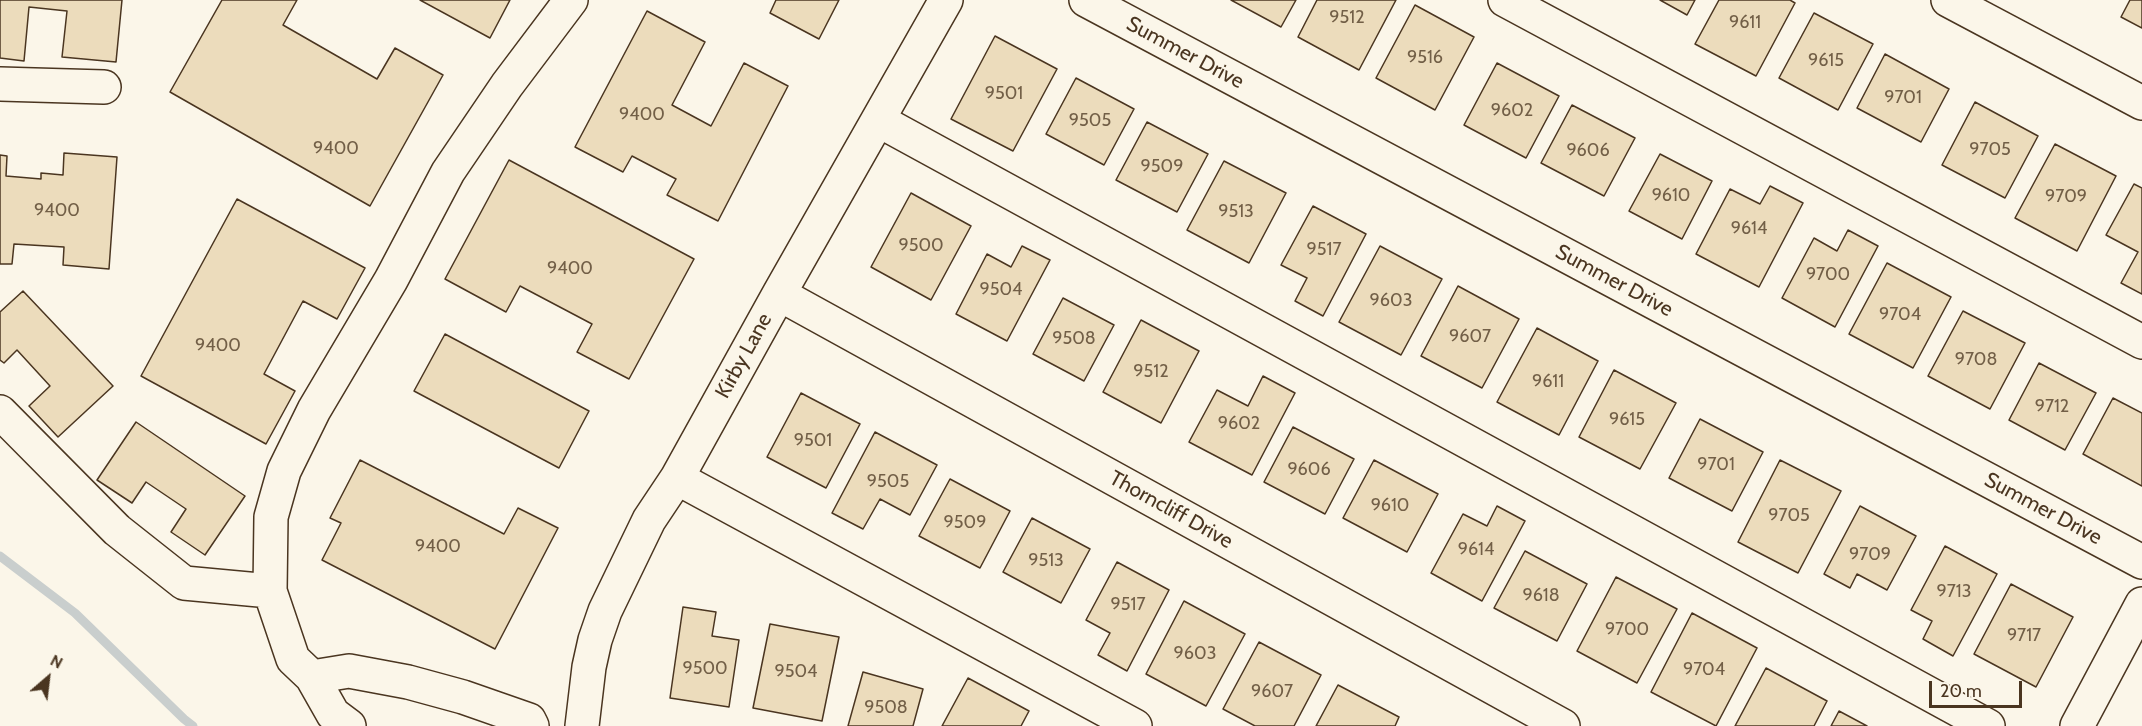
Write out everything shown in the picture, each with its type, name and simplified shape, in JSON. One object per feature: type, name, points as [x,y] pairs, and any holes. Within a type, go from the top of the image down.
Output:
[{"type":"street","points":[[349,726],[333,714],[312,677],[293,659],[270,591],[271,517],[284,471],[314,410],[391,280],[448,172],[507,85],[572,0]]},
{"type":"street","name":"Kirby Lane","points":[[582,726],[589,667],[595,640],[605,611],[649,520],[677,478],[946,0]]},
{"type":"street","name":"Summer Drive","points":[[1086,0],[2142,562]]},
{"type":"street","points":[[1505,0],[2142,342]]},
{"type":"street","points":[[1948,0],[2142,102]]},
{"type":"street","points":[[0,84],[104,87]]},
{"type":"street","points":[[878,120],[1988,726]]},
{"type":"street","name":"Thorncliff Drive","points":[[779,294],[1563,726]]},
{"type":"street","points":[[0,412],[117,530],[183,583],[270,591]]},
{"type":"street","points":[[677,478],[1136,726]]},
{"type":"street","points":[[2077,726],[2142,604]]},
{"type":"street","points":[[312,677],[349,671],[408,682],[463,697],[529,720],[532,726]]},
{"type":"building","points":[[0,0],[122,0],[116,62],[62,57],[67,11],[29,7],[24,61],[0,58]]},
{"type":"building","points":[[222,0],[297,0],[283,25],[377,79],[395,48],[443,75],[370,206],[170,92]]},
{"type":"building","points":[[420,0],[510,0],[490,38]]},
{"type":"building","points":[[776,0],[839,0],[819,39],[770,13]]},
{"type":"building","points":[[1231,0],[1296,0],[1281,27]]},
{"type":"building","points":[[1317,0],[1396,0],[1359,70],[1298,37]]},
{"type":"building","points":[[1660,0],[1695,0],[1687,15]]},
{"type":"building","points":[[1719,0],[1790,0],[1795,3],[1756,76],[1695,44]]},
{"type":"building","points":[[2130,0],[2142,0],[2142,28],[2121,17]]},
{"type":"building","points":[[1415,5],[1474,37],[1435,110],[1376,78]]},
{"type":"building","points":[[647,11],[705,42],[672,105],[711,126],[744,63],[788,86],[718,221],[667,195],[676,179],[632,156],[623,172],[575,147]]},
{"type":"building","points":[[1814,13],[1873,44],[1838,110],[1779,78]]},
{"type":"building","points":[[995,36],[1057,69],[1013,151],[951,119]]},
{"type":"building","points":[[1885,54],[1949,89],[1921,142],[1857,108]]},
{"type":"building","points":[[1497,63],[1559,96],[1526,158],[1464,125]]},
{"type":"building","points":[[1076,78],[1134,109],[1104,165],[1046,134]]},
{"type":"building","points":[[1975,102],[2038,136],[2005,198],[1942,165]]},
{"type":"building","points":[[1572,105],[1635,138],[1604,196],[1541,163]]},
{"type":"building","points":[[1147,122],[1208,154],[1177,212],[1116,180]]},
{"type":"building","points":[[2055,144],[2116,176],[2077,251],[2015,218]]},
{"type":"building","points":[[64,153],[117,157],[109,269],[63,265],[64,247],[14,244],[12,264],[0,264],[0,155],[7,156],[6,176],[41,179],[41,173],[63,175]]},
{"type":"building","points":[[1660,154],[1712,181],[1682,239],[1629,211]]},
{"type":"building","points":[[509,160],[694,259],[629,379],[577,352],[592,324],[520,286],[506,312],[445,279]]},
{"type":"building","points":[[1224,161],[1286,193],[1249,263],[1187,230]]},
{"type":"building","points":[[2134,184],[2142,188],[2142,294],[2121,283],[2138,252],[2106,235]]},
{"type":"building","points":[[1770,186],[1803,203],[1759,287],[1696,254],[1730,189],[1760,204]]},
{"type":"building","points":[[911,193],[971,226],[931,300],[871,267]]},
{"type":"building","points":[[237,199],[365,268],[337,319],[303,301],[264,374],[295,391],[266,444],[141,376]]},
{"type":"building","points":[[1313,206],[1366,234],[1323,316],[1295,301],[1307,278],[1281,265]]},
{"type":"building","points":[[1848,230],[1878,246],[1835,327],[1782,298],[1814,238],[1837,251]]},
{"type":"building","points":[[1022,246],[1050,260],[1007,341],[956,314],[987,254],[1011,267]]},
{"type":"building","points":[[1380,246],[1442,279],[1401,355],[1339,322]]},
{"type":"building","points":[[1887,263],[1951,297],[1913,368],[1849,334]]},
{"type":"building","points":[[1458,286],[1519,319],[1482,388],[1421,356]]},
{"type":"building","points":[[23,291],[113,386],[58,437],[29,406],[50,386],[17,350],[4,363],[0,360],[0,312]]},
{"type":"building","points":[[1063,298],[1114,325],[1084,381],[1033,354]]},
{"type":"building","points":[[1963,311],[2025,343],[1990,409],[1928,376]]},
{"type":"building","points":[[1141,320],[1199,351],[1161,423],[1103,392]]},
{"type":"building","points":[[1537,328],[1598,361],[1559,435],[1497,402]]},
{"type":"building","points":[[445,334],[589,411],[559,468],[414,391]]},
{"type":"building","points":[[2039,363],[2096,393],[2065,450],[2009,420]]},
{"type":"building","points":[[1614,370],[1676,403],[1640,469],[1579,437]]},
{"type":"building","points":[[1263,376],[1295,393],[1252,475],[1189,442],[1217,390],[1248,406]]},
{"type":"building","points":[[801,393],[860,424],[826,488],[767,457]]},
{"type":"building","points":[[2113,398],[2142,413],[2142,486],[2083,454]]},
{"type":"building","points":[[1700,419],[1763,452],[1732,511],[1669,478]]},
{"type":"building","points":[[136,422],[245,496],[205,555],[171,532],[186,509],[146,482],[132,503],[97,480]]},
{"type":"building","points":[[1293,427],[1354,459],[1325,514],[1264,482]]},
{"type":"building","points":[[875,432],[937,465],[910,515],[880,499],[863,529],[832,513]]},
{"type":"building","points":[[360,460],[504,534],[518,508],[558,528],[495,649],[322,560],[341,523],[330,518]]},
{"type":"building","points":[[1374,460],[1438,494],[1407,552],[1343,518]]},
{"type":"building","points":[[1780,460],[1841,491],[1798,573],[1738,542]]},
{"type":"building","points":[[950,479],[1010,511],[980,568],[919,536]]},
{"type":"building","points":[[1497,506],[1525,521],[1482,601],[1431,573],[1463,514],[1487,526]]},
{"type":"building","points":[[1860,506],[1916,536],[1887,590],[1857,574],[1850,588],[1824,574]]},
{"type":"building","points":[[1032,518],[1090,549],[1061,603],[1003,572]]},
{"type":"building","points":[[1945,546],[1997,574],[1953,656],[1923,639],[1932,621],[1911,610]]},
{"type":"building","points":[[1525,551],[1587,584],[1557,641],[1494,608]]},
{"type":"building","points":[[1117,562],[1169,590],[1127,671],[1098,655],[1110,633],[1086,620]]},
{"type":"building","points":[[1616,577],[1677,609],[1637,683],[1577,651]]},
{"type":"building","points":[[2011,584],[2073,617],[2036,687],[1974,654]]},
{"type":"building","points":[[1184,601],[1245,634],[1206,706],[1146,674]]},
{"type":"building","points":[[683,607],[716,612],[712,636],[739,640],[729,707],[670,698]]},
{"type":"building","points":[[1692,613],[1757,648],[1716,726],[1651,692]]},
{"type":"building","points":[[770,624],[839,637],[822,721],[753,708]]},
{"type":"building","points":[[1259,642],[1321,675],[1294,726],[1255,726],[1223,709]]},
{"type":"building","points":[[1766,668],[1827,701],[1814,726],[1735,726]]},
{"type":"building","points":[[863,672],[923,689],[913,726],[848,726]]},
{"type":"building","points":[[968,678],[1029,711],[1021,726],[942,726]]},
{"type":"building","points":[[1338,685],[1399,717],[1395,726],[1316,726]]},
{"type":"building","points":[[1839,711],[1867,726],[1831,726]]},
{"type":"waterway","points":[[0,556],[75,613],[193,726]]}]
